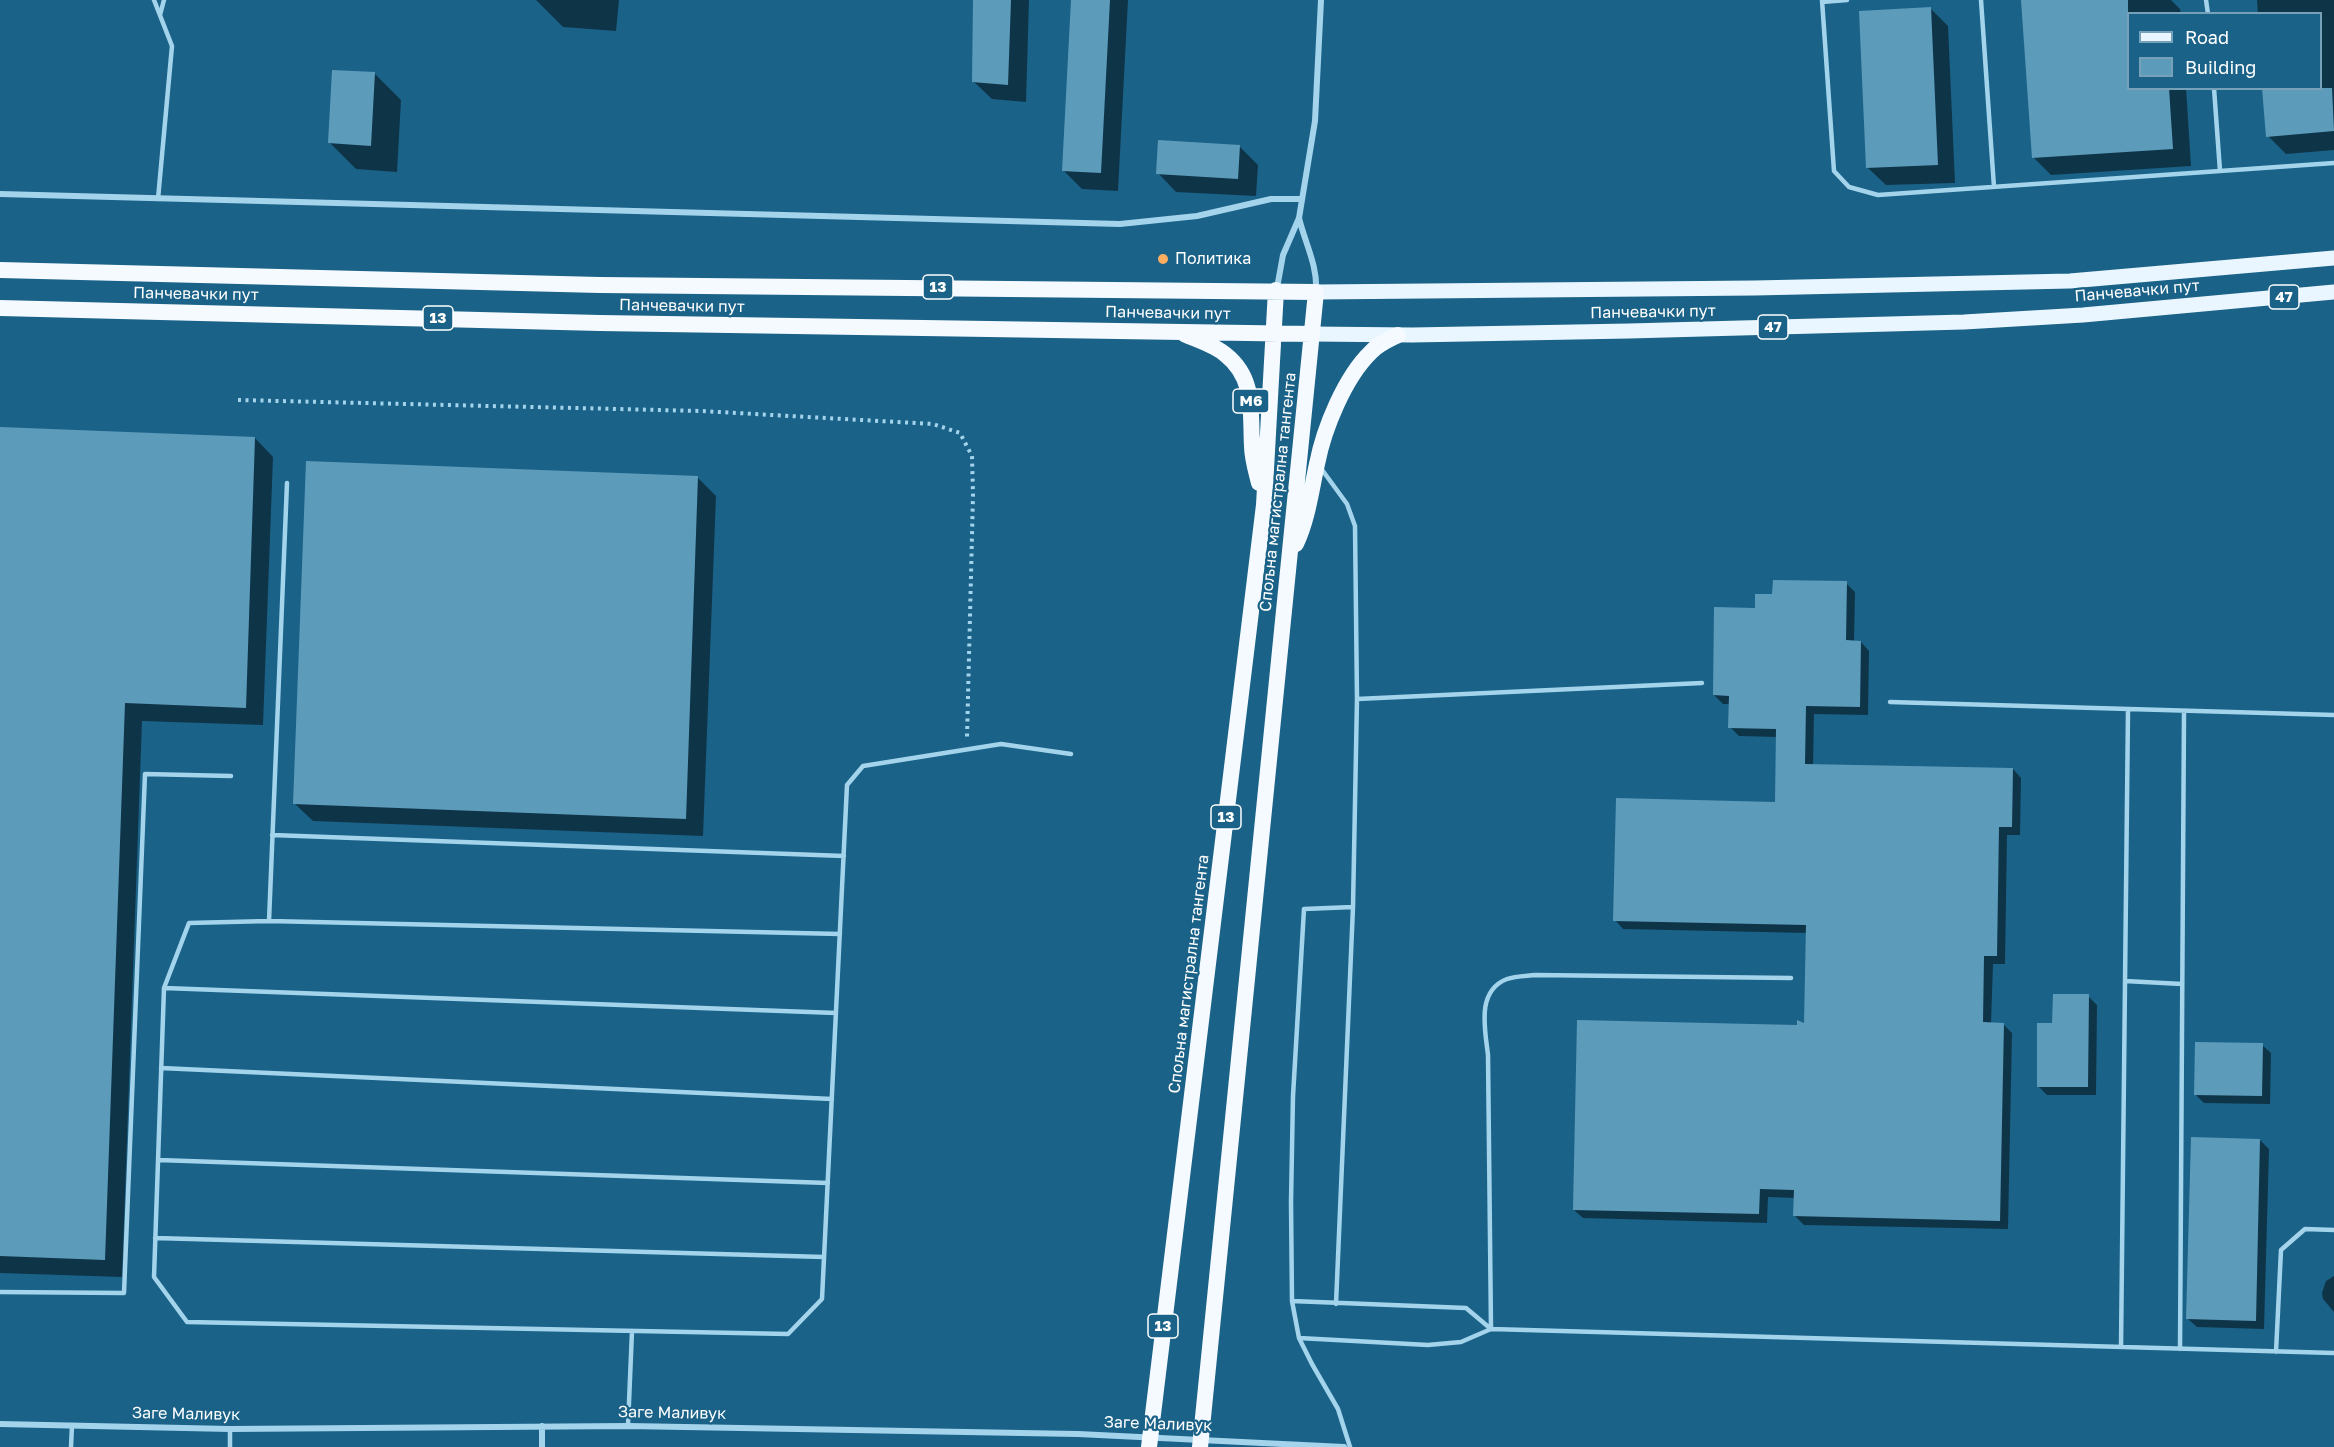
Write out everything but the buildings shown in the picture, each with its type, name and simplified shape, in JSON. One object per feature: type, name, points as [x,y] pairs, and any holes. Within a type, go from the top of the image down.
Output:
[{"type":"highway","name":"Панчевачки пут","points":[[0,270],[600,285],[1316,292]]},
{"type":"highway","name":"Спољна магистрална тангента","points":[[1149,1442],[1264,505],[1276,290]]},
{"type":"highway","name":"Спољна магистрална тангента","points":[[1201,1443],[1316,292]]},
{"type":"highway","name":"Панчевачки пут","points":[[0,308],[600,323],[1312,334]]},
{"type":"highway","name":"M6","points":[[1180,332],[1225,354],[1238,366],[1246,380],[1252,402],[1251,448],[1264,505]]},
{"type":"highway","points":[[1290,555],[1305,525],[1317,463],[1334,413],[1352,377],[1371,352],[1398,335]]},
{"type":"main road","name":"Панчевачки пут","points":[[1316,292],[1743,288],[2070,281],[2334,258]]},
{"type":"main road","name":"Панчевачки пут","points":[[1312,334],[1398,335],[1964,322],[2083,315],[2334,292]]},
{"type":"street","points":[[1276,290],[1283,255],[1299,218],[1315,121],[1321,0]]},
{"type":"street","points":[[0,194],[1120,224],[1197,216],[1262,200],[1302,199]]},
{"type":"street","points":[[1299,218],[1307,248],[1316,268],[1316,292]]},
{"type":"street","name":"Заге Маливук","points":[[0,1425],[230,1429],[628,1426],[1344,1447]]},
{"type":"street","points":[[542,1426],[542,1447]]},
{"type":"lane","points":[[154,0],[172,46],[158,199]]},
{"type":"lane","points":[[160,15],[164,0]]},
{"type":"lane","points":[[1847,0],[1822,1],[1834,171],[1850,188],[1878,195],[2334,163]]},
{"type":"lane","points":[[1981,0],[1994,187]]},
{"type":"lane","points":[[2214,90],[2220,171]]},
{"type":"lane","points":[[1317,463],[1347,504],[1355,526],[1357,699],[1353,907],[1336,1304]]},
{"type":"lane","points":[[269,921],[287,483]]},
{"type":"lane","points":[[1357,699],[1702,683]]},
{"type":"lane","points":[[1890,702],[2334,715]]},
{"type":"lane","points":[[2121,1347],[2128,710]]},
{"type":"lane","points":[[2180,1349],[2184,711]]},
{"type":"lane","points":[[840,934],[269,921],[189,923],[164,988],[154,1277],[187,1322],[788,1334],[822,1299],[840,934],[843,856],[847,785],[863,766],[1001,744],[1071,754]]},
{"type":"lane","points":[[0,1292],[124,1293],[145,774],[231,776]]},
{"type":"lane","points":[[272,835],[843,856]]},
{"type":"lane","points":[[1350,1447],[1338,1409],[1299,1338],[1292,1301],[1291,1202],[1293,1096],[1304,909],[1353,907]]},
{"type":"lane","points":[[1491,1329],[1488,1054],[1484,1012],[1487,998],[1493,987],[1507,979],[1535,975],[1791,978]]},
{"type":"lane","points":[[2125,981],[2182,984]]},
{"type":"lane","points":[[164,988],[836,1013]]},
{"type":"lane","points":[[161,1068],[832,1099]]},
{"type":"lane","points":[[158,1160],[828,1183]]},
{"type":"lane","points":[[2276,1352],[2281,1250],[2305,1229],[2334,1230]]},
{"type":"lane","points":[[155,1238],[824,1257]]},
{"type":"lane","points":[[1292,1301],[1466,1308],[1491,1329]]},
{"type":"lane","points":[[1299,1338],[1428,1345],[1461,1342],[1491,1329],[2334,1353]]},
{"type":"lane","points":[[628,1426],[632,1331]]},
{"type":"lane","points":[[71,1447],[72,1425]]},
{"type":"lane","points":[[230,1429],[230,1447]]},
{"type":"path","points":[[238,400],[701,411],[933,424],[960,433],[972,456],[973,476],[967,749]]},
{"type":"place","name":"Политика","points":[[1163,259]]}]
